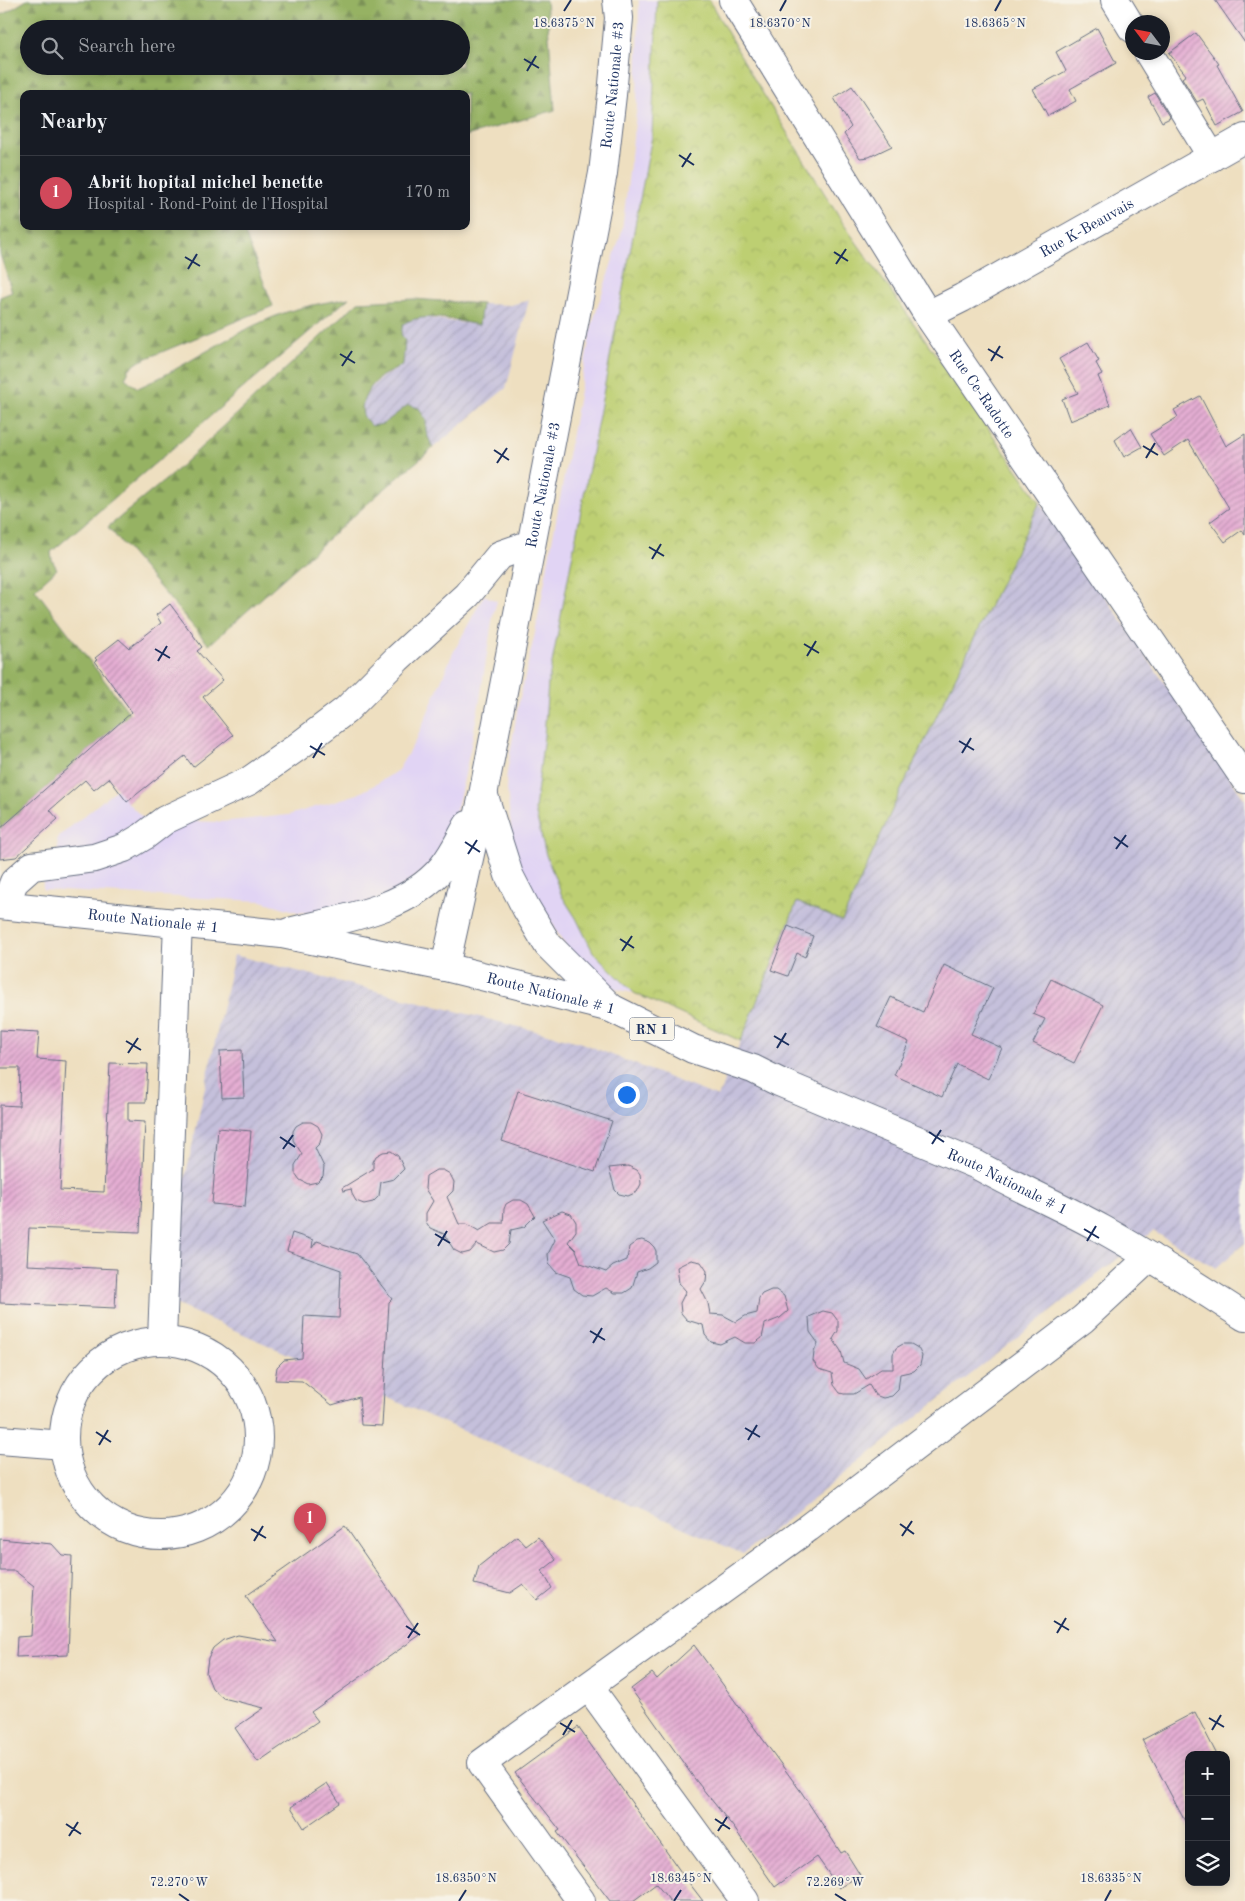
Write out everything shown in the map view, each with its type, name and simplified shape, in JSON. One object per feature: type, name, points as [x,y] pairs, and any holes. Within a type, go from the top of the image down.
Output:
[{"type":"street","name":"Route Nationale #3","points":[[445,967],[483,795],[603,173],[617,38],[617,0]]},
{"type":"street","name":"Rue Ce-Radotte","points":[[733,0],[946,306],[1245,780]]},
{"type":"street","points":[[1115,0],[1125,16]]},
{"type":"street","points":[[1153,60],[1212,157]]},
{"type":"street","name":"Rue K-Beauvais","points":[[946,306],[1245,138]]},
{"type":"street","points":[[3,905],[14,882],[32,866],[94,858],[124,848],[165,820],[249,781],[346,710],[397,658],[467,595],[500,555],[531,544]]},
{"type":"street","points":[[282,934],[384,907],[424,886],[442,868],[455,849],[483,795]]},
{"type":"street","points":[[483,795],[509,875],[548,945],[611,1008]]},
{"type":"street","name":"Route Nationale # 1","points":[[3,905],[282,934],[445,967],[611,1008],[693,1049],[753,1069],[977,1165],[1004,1181],[1101,1228],[1245,1318]]},
{"type":"street","points":[[162,1339],[178,922]]},
{"type":"street","points":[[581,1901],[482,1763],[808,1528],[1076,1326],[1150,1257]]},
{"type":"street","points":[[162,1339],[194,1345],[222,1360],[244,1384],[256,1413],[259,1445],[251,1477],[233,1504],[207,1524],[177,1535],[144,1535],[114,1524],[88,1504],[71,1476],[64,1444],[67,1412],[80,1383],[102,1360],[116,1352],[131,1345],[162,1339]]},
{"type":"street","points":[[0,1440],[64,1444]]},
{"type":"street","points":[[589,1687],[745,1901]]},
{"type":"shaded area","points":[[639,0],[657,0],[652,136],[548,684],[544,736],[562,896],[576,918],[593,952],[634,993],[616,989],[591,975],[565,945],[522,872],[513,847],[506,779],[518,706],[536,629],[592,325],[622,231],[637,106]]},
{"type":"shaded area","points":[[529,300],[506,388],[433,448],[426,432],[426,420],[393,416],[383,424],[371,426],[363,416],[362,403],[370,389],[382,377],[396,370],[405,341],[401,334],[403,324],[412,318],[428,318],[478,325],[482,304],[511,305]]},
{"type":"shaded area","points":[[1040,502],[1245,800],[1245,1243],[1216,1268],[1153,1231],[743,1554],[159,1297],[234,955],[579,1042],[718,1097],[797,902],[842,921],[901,790]]},
{"type":"shaded area","points":[[484,595],[497,601],[493,615],[479,705],[452,827],[434,863],[390,895],[334,914],[298,912],[262,901],[43,890],[43,879],[60,867],[57,838],[117,789],[127,802],[158,833],[184,821],[220,822],[289,815],[358,794],[398,770],[417,738],[452,655]]},
{"type":"green space","points":[[27,0],[546,0],[555,110],[470,135],[470,90],[20,90],[20,230],[244,230],[273,306],[140,361],[130,368],[125,378],[138,388],[237,334],[280,314],[349,298],[51,552],[52,560],[57,569],[35,589],[130,714],[0,829],[0,297],[12,292],[0,254],[0,16]]},
{"type":"green space","points":[[657,0],[709,0],[754,79],[842,222],[1040,502],[901,790],[842,921],[797,902],[741,1041],[634,993],[593,952],[576,918],[562,896],[546,855],[535,810],[548,684],[652,136]]},
{"type":"green space","points":[[414,299],[482,304],[479,325],[440,318],[420,318],[403,324],[401,334],[405,341],[403,364],[382,376],[370,389],[364,400],[362,412],[372,426],[383,424],[408,405],[419,408],[426,420],[426,432],[433,448],[375,497],[209,645],[108,527],[169,477],[358,302]]},
{"type":"building","points":[[1215,0],[1245,0],[1245,43]]},
{"type":"building","points":[[1097,28],[1116,63],[1070,89],[1076,101],[1048,116],[1033,89],[1066,71],[1056,52]]},
{"type":"building","points":[[1196,33],[1219,64],[1217,65],[1243,112],[1217,126],[1203,99],[1197,102],[1182,78],[1186,75],[1170,52]]},
{"type":"building","points":[[852,86],[892,146],[869,157],[860,158],[844,134],[851,127],[834,98]]},
{"type":"building","points":[[1155,93],[1170,118],[1162,122],[1148,97]]},
{"type":"building","points":[[1088,342],[1099,361],[1096,363],[1102,374],[1098,376],[1110,405],[1070,421],[1062,399],[1078,393],[1059,359]]},
{"type":"building","points":[[1200,396],[1226,446],[1245,434],[1245,534],[1242,530],[1225,542],[1210,522],[1229,508],[1188,440],[1164,456],[1150,434],[1178,417],[1174,410]]},
{"type":"building","points":[[1131,428],[1142,447],[1124,457],[1115,440]]},
{"type":"building","points":[[170,604],[202,647],[197,651],[223,680],[203,697],[233,735],[193,767],[185,756],[127,802],[109,778],[94,790],[85,780],[50,810],[58,819],[16,857],[0,859],[0,829],[132,712],[95,661],[97,660],[95,658],[119,639],[129,648],[161,623],[156,615]]},
{"type":"building","points":[[788,926],[813,936],[805,957],[797,953],[788,976],[771,970]]},
{"type":"building","points":[[944,965],[993,988],[971,1034],[1002,1048],[988,1079],[957,1064],[942,1097],[894,1075],[909,1042],[877,1027],[891,997],[923,1012]]},
{"type":"building","points":[[1051,979],[1103,1005],[1074,1063],[1033,1043],[1045,1019],[1033,1014]]},
{"type":"building","points":[[0,1030],[39,1032],[37,1059],[66,1061],[60,1190],[104,1192],[110,1063],[148,1064],[146,1102],[128,1102],[128,1121],[145,1122],[140,1232],[29,1228],[27,1265],[117,1269],[115,1308],[0,1303],[0,1105],[19,1106],[20,1068],[0,1068]]},
{"type":"building","points":[[242,1050],[244,1097],[222,1098],[220,1051]]},
{"type":"building","points":[[518,1091],[612,1121],[595,1172],[502,1141]]},
{"type":"building","points":[[303,1122],[311,1122],[318,1126],[322,1134],[320,1143],[315,1148],[324,1167],[323,1176],[317,1182],[308,1184],[300,1180],[295,1173],[295,1165],[302,1154],[293,1140],[293,1131],[296,1126]]},
{"type":"building","points":[[218,1128],[251,1131],[245,1207],[212,1204]]},
{"type":"building","points":[[391,1151],[398,1156],[404,1169],[394,1179],[381,1182],[379,1196],[373,1202],[364,1204],[356,1201],[351,1189],[343,1191],[342,1188],[373,1169],[373,1162],[376,1156],[383,1152]]},
{"type":"building","points":[[628,1166],[637,1170],[640,1174],[641,1184],[637,1192],[628,1196],[619,1194],[615,1190],[609,1168]]},
{"type":"building","points":[[436,1170],[443,1170],[450,1174],[454,1182],[453,1191],[447,1197],[459,1224],[467,1224],[479,1231],[492,1223],[503,1223],[506,1204],[513,1200],[521,1200],[528,1204],[535,1216],[524,1227],[511,1230],[509,1244],[503,1250],[494,1252],[477,1244],[470,1252],[462,1254],[454,1250],[444,1234],[430,1228],[426,1222],[426,1213],[433,1201],[425,1189],[426,1176]]},
{"type":"building","points":[[562,1211],[571,1214],[576,1222],[576,1231],[568,1242],[576,1250],[581,1263],[606,1272],[613,1266],[627,1260],[629,1247],[642,1240],[654,1247],[656,1262],[648,1268],[637,1272],[632,1288],[624,1293],[615,1293],[606,1288],[592,1296],[582,1295],[574,1289],[570,1277],[556,1272],[549,1264],[548,1254],[555,1240],[542,1220]]},
{"type":"building","points":[[292,1233],[313,1240],[312,1248],[317,1241],[357,1254],[392,1299],[389,1302],[382,1426],[361,1425],[359,1397],[332,1405],[302,1381],[275,1380],[277,1367],[284,1360],[302,1358],[304,1316],[339,1318],[341,1270],[287,1251]]},
{"type":"building","points":[[691,1260],[701,1262],[707,1271],[706,1281],[701,1289],[708,1303],[710,1314],[723,1315],[736,1322],[745,1316],[757,1313],[759,1298],[762,1294],[771,1290],[776,1290],[784,1296],[788,1311],[780,1318],[765,1324],[762,1338],[755,1343],[745,1343],[735,1337],[720,1344],[711,1342],[705,1335],[703,1325],[687,1320],[681,1313],[680,1303],[686,1291],[679,1283],[677,1267]]},
{"type":"building","points":[[823,1311],[832,1313],[838,1321],[838,1331],[833,1339],[841,1351],[844,1363],[859,1369],[866,1379],[881,1369],[893,1369],[893,1354],[896,1348],[903,1344],[911,1344],[918,1348],[922,1356],[920,1365],[914,1371],[900,1374],[898,1390],[892,1396],[883,1398],[875,1395],[869,1385],[854,1394],[840,1393],[834,1385],[832,1373],[819,1369],[813,1361],[818,1343],[810,1332],[809,1317]]},
{"type":"building","points":[[345,1526],[420,1635],[311,1712],[318,1721],[258,1762],[235,1728],[264,1708],[223,1698],[212,1688],[206,1673],[208,1658],[213,1648],[223,1640],[238,1635],[278,1642],[246,1596]]},
{"type":"building","points":[[517,1536],[526,1546],[538,1537],[556,1560],[542,1571],[552,1588],[537,1600],[523,1584],[510,1593],[474,1584],[479,1566]]},
{"type":"building","points":[[0,1539],[52,1544],[62,1555],[72,1556],[68,1655],[16,1657],[17,1637],[31,1636],[34,1586],[15,1571],[0,1571]]},
{"type":"building","points":[[694,1645],[802,1793],[841,1853],[845,1851],[860,1875],[839,1888],[817,1857],[775,1887],[734,1828],[694,1778],[631,1689],[652,1673],[657,1679]]},
{"type":"building","points":[[1195,1712],[1215,1751],[1185,1751],[1185,1821],[1142,1740]]},
{"type":"building","points":[[578,1727],[703,1901],[670,1901],[656,1884],[633,1901],[610,1901],[557,1832],[560,1830],[515,1773]]},
{"type":"building","points":[[327,1783],[340,1803],[304,1828],[291,1807]]},
{"type":"place","name":"Abrit hopital michel benette","points":[[310,1544]]}]
